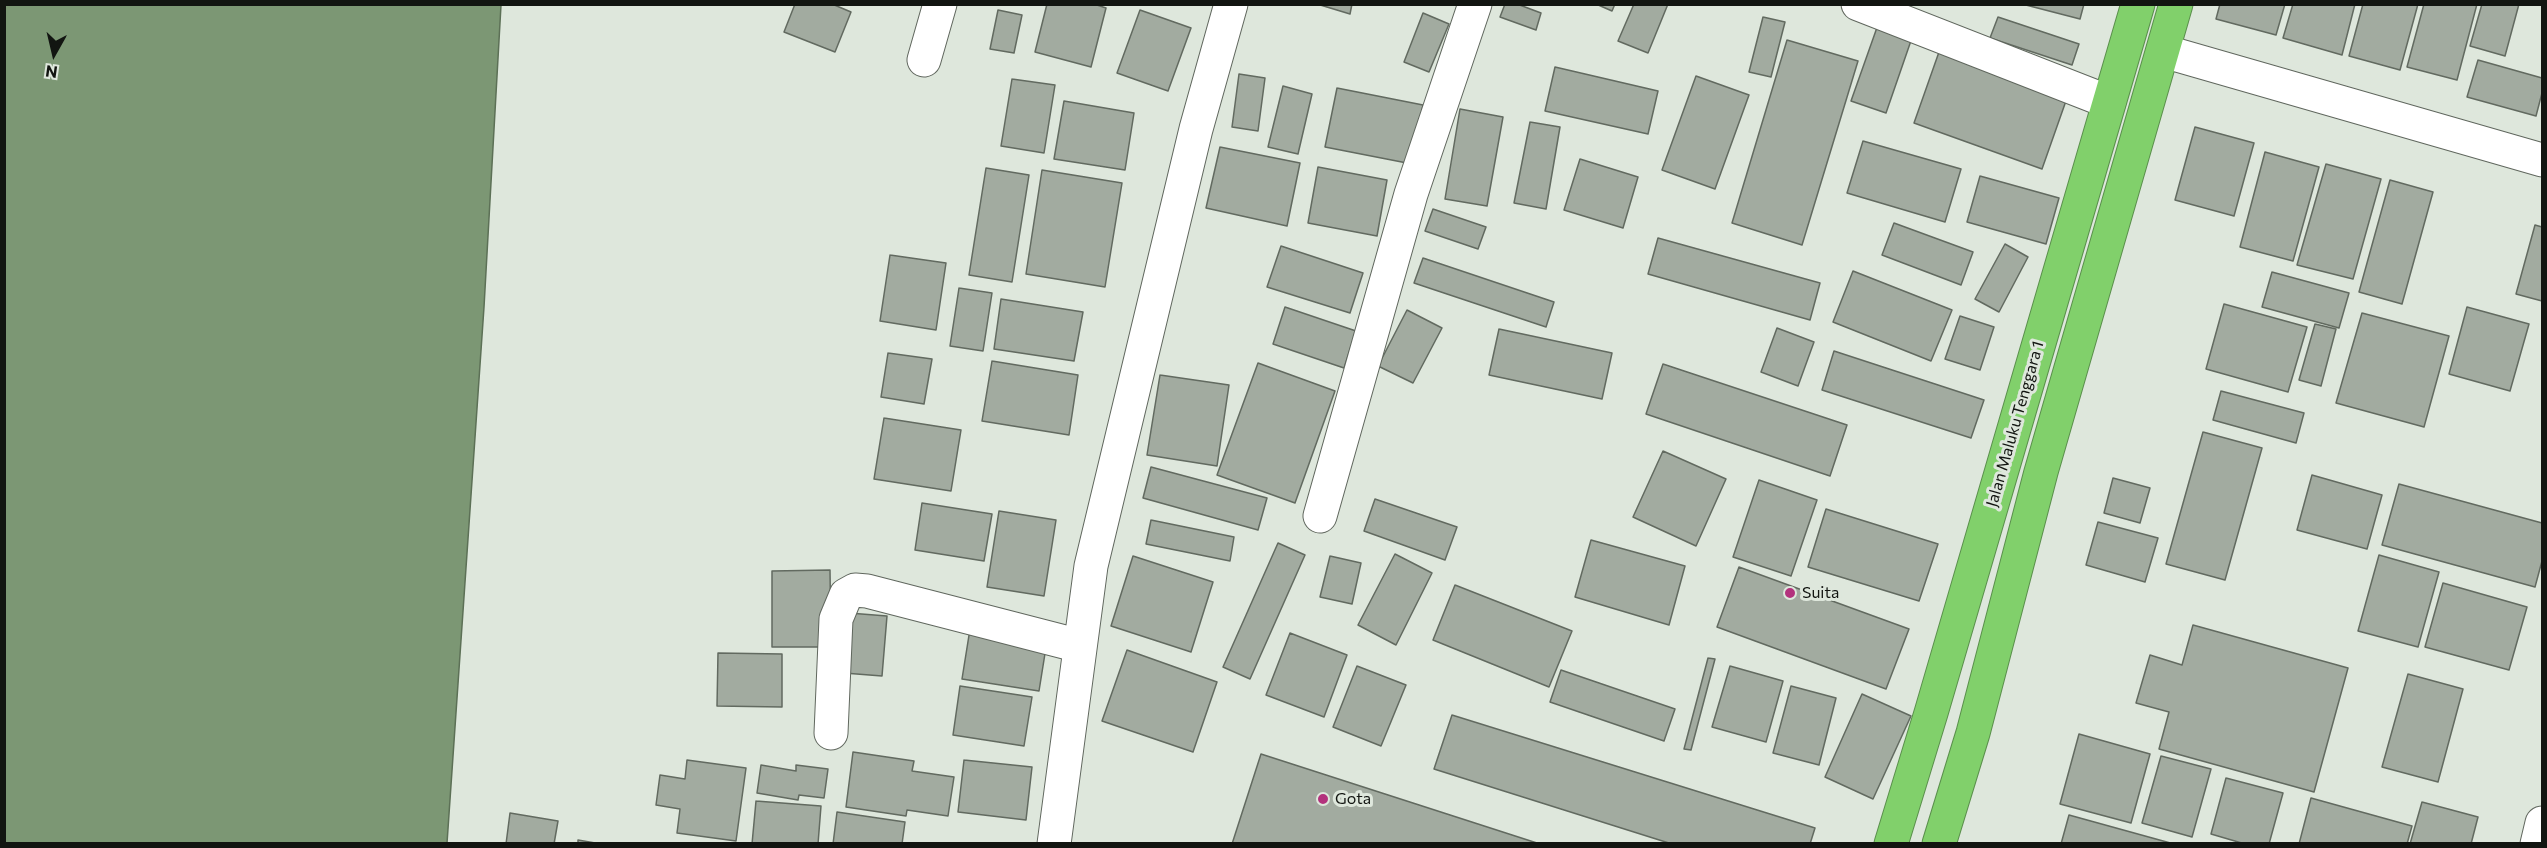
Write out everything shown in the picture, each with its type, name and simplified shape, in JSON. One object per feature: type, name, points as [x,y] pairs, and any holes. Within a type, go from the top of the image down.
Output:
[{"type":"highway","name":"Jalan Maluku Tenggara 1","points":[[1891,843],[2138,4]]},
{"type":"highway","points":[[1939,843],[1973,733],[2045,460],[2176,4]]},
{"type":"street","points":[[924,60],[940,4]]},
{"type":"street","points":[[1054,843],[1091,566],[1196,129],[1231,4]]},
{"type":"street","points":[[1320,516],[1412,194],[1475,4]]},
{"type":"street","points":[[1858,4],[2109,102]]},
{"type":"street","points":[[2163,51],[2542,160]]},
{"type":"street","points":[[831,733],[836,619],[846,594],[855,590],[867,591],[1080,646]]},
{"type":"street","points":[[2537,843],[2542,823]]},
{"type":"shaded area","points":[[5,4],[501,5],[484,307],[447,843],[5,843]]},
{"type":"building","points":[[795,4],[832,4],[851,12],[835,52],[784,32]]},
{"type":"building","points":[[1047,4],[1094,4],[1106,8],[1091,67],[1035,52]]},
{"type":"building","points":[[1317,4],[1352,4],[1350,14]]},
{"type":"building","points":[[1505,4],[1517,4],[1541,13],[1536,30],[1500,17]]},
{"type":"building","points":[[1596,4],[1615,4],[1612,11]]},
{"type":"building","points":[[1634,4],[1668,4],[1648,53],[1618,41]]},
{"type":"building","points":[[2022,4],[2084,4],[2080,19]]},
{"type":"building","points":[[2220,4],[2285,4],[2276,35],[2216,19]]},
{"type":"building","points":[[2293,4],[2355,4],[2342,55],[2283,38]]},
{"type":"building","points":[[2363,4],[2418,4],[2400,70],[2349,56]]},
{"type":"building","points":[[2424,4],[2477,4],[2457,80],[2407,67]]},
{"type":"building","points":[[2482,4],[2519,4],[2505,56],[2470,46]]},
{"type":"building","points":[[998,10],[1022,15],[1014,53],[990,49]]},
{"type":"building","points":[[1140,10],[1191,28],[1168,91],[1117,73]]},
{"type":"building","points":[[1423,13],[1449,24],[1429,72],[1404,62]]},
{"type":"building","points":[[1763,17],[1785,22],[1771,77],[1749,72]]},
{"type":"building","points":[[1998,17],[2079,44],[2072,65],[1990,38]]},
{"type":"building","points":[[1880,19],[1914,32],[1886,113],[1851,101]]},
{"type":"building","points":[[1787,40],[1858,61],[1802,245],[1732,223]]},
{"type":"building","points":[[1939,52],[2067,98],[2042,169],[1914,123]]},
{"type":"building","points":[[2478,60],[2542,78],[2542,93],[2536,116],[2467,97]]},
{"type":"building","points":[[1555,67],[1658,91],[1648,134],[1545,111]]},
{"type":"building","points":[[1239,74],[1265,78],[1258,131],[1232,127]]},
{"type":"building","points":[[1696,76],[1749,95],[1715,189],[1662,170]]},
{"type":"building","points":[[1012,79],[1055,85],[1044,153],[1001,146]]},
{"type":"building","points":[[1283,86],[1312,94],[1298,154],[1268,147]]},
{"type":"building","points":[[1337,88],[1423,105],[1412,164],[1325,147]]},
{"type":"building","points":[[1064,101],[1134,113],[1125,170],[1054,159]]},
{"type":"building","points":[[1460,109],[1503,117],[1487,206],[1445,199]]},
{"type":"building","points":[[1530,122],[1560,127],[1546,209],[1514,203]]},
{"type":"building","points":[[2195,127],[2254,143],[2234,216],[2175,200]]},
{"type":"building","points":[[1863,141],[1961,169],[1945,222],[1847,193]]},
{"type":"building","points":[[1220,147],[1300,163],[1287,226],[1206,208]]},
{"type":"building","points":[[2265,152],[2319,167],[2293,261],[2240,247]]},
{"type":"building","points":[[1580,159],[1638,177],[1623,228],[1564,210]]},
{"type":"building","points":[[2326,164],[2381,179],[2353,279],[2297,265]]},
{"type":"building","points":[[1318,167],[1387,180],[1377,236],[1308,223]]},
{"type":"building","points":[[986,168],[1029,175],[1012,282],[969,275]]},
{"type":"building","points":[[1042,170],[1122,183],[1105,287],[1026,274]]},
{"type":"building","points":[[1980,176],[2059,198],[2046,244],[1967,222]]},
{"type":"building","points":[[2390,180],[2433,192],[2402,304],[2359,292]]},
{"type":"building","points":[[1433,209],[1486,227],[1478,249],[1425,231]]},
{"type":"building","points":[[1894,223],[1973,252],[1961,285],[1882,255]]},
{"type":"building","points":[[2535,225],[2542,227],[2542,301],[2516,294]]},
{"type":"building","points":[[1658,238],[1820,283],[1810,320],[1648,274]]},
{"type":"building","points":[[2005,244],[2028,257],[1999,312],[1975,299]]},
{"type":"building","points":[[1281,246],[1363,273],[1350,313],[1267,287]]},
{"type":"building","points":[[890,255],[946,263],[936,330],[880,321]]},
{"type":"building","points":[[1423,258],[1554,302],[1546,327],[1414,283]]},
{"type":"building","points":[[1853,271],[1952,310],[1931,361],[1833,322]]},
{"type":"building","points":[[2272,272],[2349,293],[2339,328],[2262,307]]},
{"type":"building","points":[[959,288],[992,293],[983,351],[950,346]]},
{"type":"building","points":[[1001,299],[1083,312],[1074,361],[994,349]]},
{"type":"building","points":[[2224,304],[2307,327],[2288,392],[2206,369]]},
{"type":"building","points":[[1285,307],[1356,331],[1344,368],[1273,344]]},
{"type":"building","points":[[2467,307],[2529,324],[2510,391],[2449,374]]},
{"type":"building","points":[[1407,310],[1442,328],[1413,383],[1378,366]]},
{"type":"building","points":[[2362,313],[2449,336],[2424,427],[2336,403]]},
{"type":"building","points":[[1960,316],[1994,327],[1980,370],[1945,359]]},
{"type":"building","points":[[2315,324],[2336,329],[2321,386],[2299,380]]},
{"type":"building","points":[[1777,328],[1814,342],[1798,386],[1761,372]]},
{"type":"building","points":[[1499,329],[1612,353],[1602,399],[1489,375]]},
{"type":"building","points":[[1834,351],[1984,400],[1971,438],[1822,390]]},
{"type":"building","points":[[888,353],[932,359],[924,404],[881,397]]},
{"type":"building","points":[[992,361],[1078,375],[1069,435],[982,421]]},
{"type":"building","points":[[1258,363],[1335,391],[1295,503],[1217,475]]},
{"type":"building","points":[[1663,364],[1847,425],[1830,476],[1646,414]]},
{"type":"building","points":[[1160,375],[1229,385],[1217,466],[1147,455]]},
{"type":"building","points":[[2221,391],[2304,413],[2296,443],[2213,420]]},
{"type":"building","points":[[884,418],[961,430],[951,491],[874,479]]},
{"type":"building","points":[[2203,432],[2262,448],[2225,580],[2166,564]]},
{"type":"building","points":[[1663,451],[1726,479],[1696,546],[1633,517]]},
{"type":"building","points":[[1151,467],[1267,498],[1258,530],[1143,498]]},
{"type":"building","points":[[2312,475],[2382,495],[2367,549],[2297,530]]},
{"type":"building","points":[[2113,478],[2150,488],[2140,523],[2104,513]]},
{"type":"building","points":[[1759,480],[1817,500],[1791,576],[1733,557]]},
{"type":"building","points":[[2399,484],[2542,523],[2542,561],[2535,587],[2382,545]]},
{"type":"building","points":[[1375,499],[1457,527],[1445,560],[1364,531]]},
{"type":"building","points":[[922,503],[992,514],[984,561],[915,550]]},
{"type":"building","points":[[1826,509],[1938,544],[1919,601],[1808,567]]},
{"type":"building","points":[[999,511],[1056,520],[1044,596],[987,587]]},
{"type":"building","points":[[1151,520],[1234,537],[1230,561],[1146,544]]},
{"type":"building","points":[[2098,522],[2158,538],[2145,582],[2086,565]]},
{"type":"building","points":[[1591,540],[1685,566],[1669,625],[1575,597]]},
{"type":"building","points":[[1278,543],[1305,555],[1250,679],[1223,667]]},
{"type":"building","points":[[1395,554],[1432,573],[1396,645],[1358,625]]},
{"type":"building","points":[[2379,555],[2439,572],[2418,647],[2358,631]]},
{"type":"building","points":[[1133,556],[1213,582],[1191,652],[1111,626]]},
{"type":"building","points":[[1330,556],[1361,563],[1352,604],[1320,597]]},
{"type":"building","points":[[1739,567],[1909,629],[1886,689],[1717,627]]},
{"type":"building","points":[[830,570],[831,647],[772,647],[772,571]]},
{"type":"building","points":[[2443,583],[2527,607],[2509,670],[2425,647]]},
{"type":"building","points":[[1455,585],[1572,631],[1549,687],[1433,640]]},
{"type":"building","points":[[849,613],[887,616],[882,676],[844,673]]},
{"type":"building","points":[[2193,625],[2348,668],[2314,792],[2159,749],[2169,712],[2136,703],[2150,655],[2182,665]]},
{"type":"building","points":[[970,629],[1047,641],[1039,691],[962,679]]},
{"type":"building","points":[[1290,633],[1347,655],[1324,717],[1266,695]]},
{"type":"building","points":[[1127,650],[1217,682],[1193,752],[1102,721]]},
{"type":"building","points":[[718,653],[782,654],[782,707],[717,706]]},
{"type":"building","points":[[1708,658],[1715,659],[1691,750],[1684,749]]},
{"type":"building","points":[[1357,666],[1406,685],[1381,746],[1333,727]]},
{"type":"building","points":[[1730,666],[1783,681],[1766,742],[1712,727]]},
{"type":"building","points":[[1561,670],[1675,709],[1664,741],[1550,702]]},
{"type":"building","points":[[2408,674],[2463,689],[2438,782],[2382,767]]},
{"type":"building","points":[[960,686],[1032,697],[1024,746],[953,735]]},
{"type":"building","points":[[1791,686],[1836,698],[1819,765],[1773,753]]},
{"type":"building","points":[[1862,694],[1911,716],[1873,799],[1825,777]]},
{"type":"building","points":[[1452,715],[1815,828],[1810,844],[1672,844],[1434,769]]},
{"type":"building","points":[[2079,734],[2150,754],[2131,823],[2060,804]]},
{"type":"building","points":[[853,752],[914,761],[912,771],[954,777],[948,816],[907,810],[906,816],[846,807]]},
{"type":"building","name":"Gota","points":[[1261,754],[1540,844],[1232,844]]},
{"type":"building","points":[[2161,756],[2211,769],[2192,837],[2142,823]]},
{"type":"building","points":[[687,760],[746,768],[736,841],[677,833],[680,809],[656,805],[660,775],[685,779]]},
{"type":"building","points":[[964,760],[1032,767],[1026,820],[958,812]]},
{"type":"building","points":[[761,765],[796,771],[796,765],[828,769],[824,798],[799,795],[798,800],[757,793]]},
{"type":"building","points":[[2226,778],[2283,793],[2269,844],[2245,844],[2211,834]]},
{"type":"building","points":[[2311,798],[2412,826],[2407,844],[2299,844]]},
{"type":"building","points":[[756,801],[821,806],[818,844],[752,844]]},
{"type":"building","points":[[2422,802],[2478,817],[2471,844],[2410,844]]},
{"type":"building","points":[[837,812],[905,822],[902,844],[833,844]]},
{"type":"building","points":[[510,813],[558,821],[554,844],[506,844]]},
{"type":"building","points":[[2069,815],[2174,844],[2061,844]]},
{"type":"building","points":[[578,840],[601,844],[578,844]]},
{"type":"place","name":"Suita","points":[[1790,593]]},
{"type":"place","name":"Gota","points":[[1323,799]]}]
